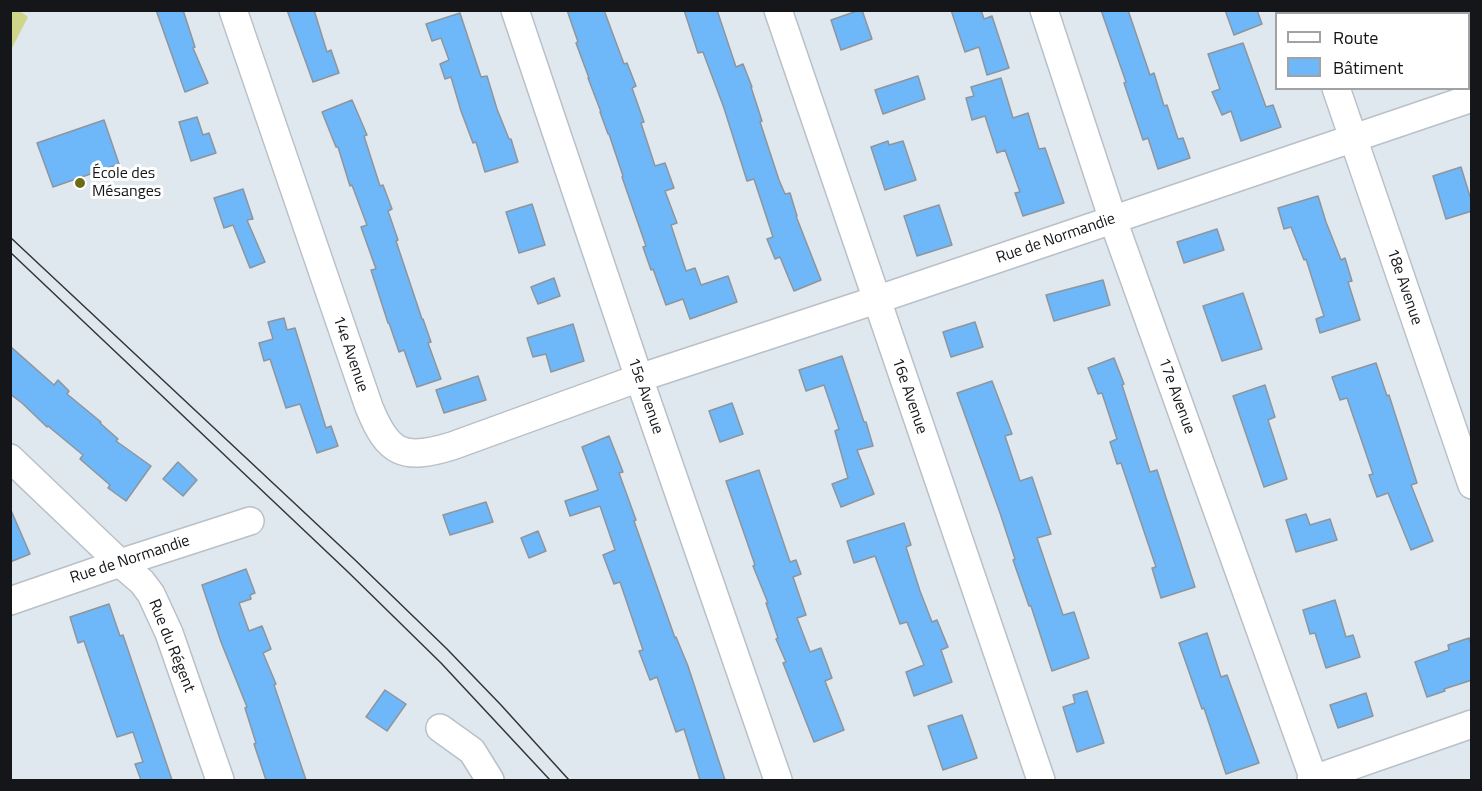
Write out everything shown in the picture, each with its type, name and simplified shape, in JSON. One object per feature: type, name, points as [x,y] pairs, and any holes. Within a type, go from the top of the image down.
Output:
[{"type":"street","name":"14e Avenue","points":[[233,10],[369,407],[384,439],[408,453],[435,451],[639,378]]},
{"type":"street","name":"15e Avenue","points":[[514,10],[778,780]]},
{"type":"street","name":"16e Avenue","points":[[778,10],[1041,780]]},
{"type":"street","name":"17e Avenue","points":[[1044,10],[1113,220],[1313,780]]},
{"type":"street","name":"18e Avenue","points":[[1337,90],[1472,485]]},
{"type":"street","name":"Rue de Normandie","points":[[639,378],[1472,98]]},
{"type":"street","name":"Rue du Régent","points":[[10,458],[142,582],[151,594],[169,633],[220,780]]},
{"type":"street","name":"Rue de Normandie","points":[[10,601],[250,521]]},
{"type":"street","points":[[1313,780],[1472,724]]},
{"type":"street","points":[[440,728],[472,751],[490,780]]},
{"type":"green space","points":[[11,10],[20,11],[28,17],[11,50]]},
{"type":"building","points":[[156,10],[183,10],[195,47],[193,48],[208,83],[185,92]]},
{"type":"building","points":[[287,10],[314,10],[327,52],[331,50],[339,73],[313,82]]},
{"type":"building","points":[[567,10],[604,10],[624,64],[627,63],[636,86],[632,88],[644,122],[641,123],[655,166],[665,163],[674,188],[665,191],[677,223],[671,225],[686,271],[695,268],[701,285],[728,276],[737,302],[690,319],[683,299],[666,305],[643,247],[646,246],[576,43],[578,42]]},
{"type":"building","points":[[684,10],[717,10],[736,67],[743,64],[752,87],[762,121],[760,122],[779,180],[785,194],[790,193],[796,216],[821,280],[794,291],[780,257],[775,259],[767,239],[773,237],[754,179],[747,181],[724,108],[703,52],[698,53]]},
{"type":"building","points":[[862,10],[872,39],[841,50],[831,20]]},
{"type":"building","points":[[951,10],[981,10],[984,19],[992,16],[1009,68],[987,75],[979,47],[965,52]]},
{"type":"building","points":[[1101,10],[1128,10],[1150,75],[1154,73],[1164,106],[1167,105],[1178,139],[1183,138],[1190,158],[1158,169],[1148,138],[1143,140]]},
{"type":"building","points":[[1225,10],[1257,10],[1262,24],[1234,35]]},
{"type":"building","points":[[460,13],[481,77],[487,76],[518,162],[485,172],[476,142],[473,143],[461,111],[451,77],[445,79],[440,64],[449,60],[441,38],[432,41],[426,24]]},
{"type":"building","points":[[1243,43],[1266,107],[1273,105],[1281,127],[1241,141],[1231,111],[1222,115],[1212,92],[1220,89],[1208,54]]},
{"type":"building","points":[[918,76],[925,99],[883,114],[875,90]]},
{"type":"building","points":[[1001,78],[1013,118],[1028,113],[1039,149],[1045,148],[1064,203],[1023,216],[1015,193],[1020,192],[1005,150],[997,153],[985,116],[972,120],[966,98],[974,96],[971,87]]},
{"type":"building","points":[[352,100],[367,135],[364,136],[380,186],[383,185],[392,209],[388,211],[398,240],[396,241],[431,342],[428,343],[441,379],[417,387],[404,350],[399,352],[388,323],[371,270],[376,269],[361,227],[367,225],[352,185],[350,186],[338,147],[336,147],[322,112]]},
{"type":"building","points":[[197,117],[203,135],[209,133],[216,153],[191,161],[179,122]]},
{"type":"building","points":[[104,120],[119,164],[53,187],[37,143]]},
{"type":"building","points":[[888,141],[889,145],[903,141],[916,180],[885,190],[871,147]]},
{"type":"building","points":[[1461,167],[1472,203],[1472,211],[1446,219],[1433,176]]},
{"type":"building","points":[[243,189],[253,219],[247,220],[265,262],[250,268],[233,225],[224,228],[214,198]]},
{"type":"building","points":[[1318,196],[1341,260],[1345,258],[1352,281],[1348,282],[1360,320],[1320,333],[1316,319],[1324,316],[1306,259],[1304,260],[1291,227],[1284,229],[1278,208]]},
{"type":"building","points":[[532,204],[545,245],[519,253],[506,212]]},
{"type":"building","points":[[939,205],[952,245],[917,256],[904,216]]},
{"type":"building","points":[[1217,229],[1224,250],[1184,263],[1177,242]]},
{"type":"building","points":[[554,278],[560,296],[538,304],[531,287]]},
{"type":"building","points":[[1103,280],[1110,305],[1054,321],[1046,295]]},
{"type":"building","points":[[1243,293],[1262,349],[1222,361],[1203,306]]},
{"type":"building","points":[[284,318],[287,330],[295,328],[326,428],[331,426],[338,446],[317,453],[300,404],[286,408],[270,359],[264,361],[259,343],[273,339],[268,322]]},
{"type":"building","points":[[975,322],[983,347],[951,357],[943,332]]},
{"type":"building","points":[[573,324],[584,361],[551,372],[546,354],[533,357],[527,338]]},
{"type":"building","points":[[10,346],[54,385],[58,380],[69,391],[67,394],[101,422],[118,439],[116,441],[151,466],[126,501],[108,488],[110,485],[80,459],[83,455],[10,394]]},
{"type":"building","points":[[842,356],[873,446],[857,450],[874,494],[841,507],[832,484],[848,478],[835,431],[839,429],[824,385],[806,391],[799,370]]},
{"type":"building","points":[[1114,358],[1150,472],[1157,470],[1195,587],[1161,598],[1152,568],[1156,567],[1121,463],[1117,464],[1110,442],[1117,439],[1102,393],[1098,394],[1088,368]]},
{"type":"building","points":[[1376,363],[1387,396],[1389,395],[1417,483],[1411,485],[1433,541],[1411,550],[1388,493],[1377,497],[1369,475],[1373,474],[1347,398],[1340,400],[1332,377]]},
{"type":"building","points":[[478,376],[486,400],[444,413],[436,390]]},
{"type":"building","points":[[992,381],[1012,434],[1005,436],[1020,481],[1032,477],[1051,534],[1037,538],[1063,615],[1074,612],[1089,658],[1052,671],[1013,560],[1015,559],[1000,513],[957,393]]},
{"type":"building","points":[[1265,385],[1275,417],[1268,420],[1287,479],[1264,487],[1233,396]]},
{"type":"building","points":[[732,403],[743,434],[720,442],[709,411]]},
{"type":"building","points":[[609,436],[623,472],[619,473],[636,520],[634,521],[675,638],[688,666],[725,780],[700,780],[684,729],[676,732],[657,677],[650,680],[639,651],[643,650],[620,582],[614,584],[603,555],[615,550],[600,506],[570,516],[565,501],[598,490],[582,447]]},
{"type":"building","points":[[178,462],[197,480],[183,496],[163,479]]},
{"type":"building","points":[[759,470],[790,562],[796,560],[801,574],[793,577],[806,615],[797,618],[810,652],[821,648],[832,678],[825,681],[844,730],[814,742],[783,663],[786,662],[776,639],[778,638],[766,603],[768,603],[753,566],[755,565],[726,481]]},
{"type":"building","points":[[486,502],[493,522],[450,535],[443,515]]},
{"type":"building","points":[[10,508],[30,554],[10,562]]},
{"type":"building","points":[[1306,514],[1310,525],[1330,519],[1337,540],[1296,552],[1286,520]]},
{"type":"building","points":[[904,523],[911,545],[906,547],[920,591],[932,622],[937,620],[948,647],[941,650],[952,682],[914,696],[906,672],[924,665],[907,622],[900,624],[875,556],[854,563],[847,541]]},
{"type":"building","points":[[538,531],[546,551],[529,558],[521,538]]},
{"type":"building","points":[[246,569],[255,593],[250,595],[251,599],[239,603],[249,631],[262,626],[271,649],[263,653],[276,684],[274,685],[306,780],[266,780],[254,744],[256,743],[245,708],[247,707],[221,642],[202,585]]},
{"type":"building","points":[[1335,600],[1346,637],[1353,635],[1360,657],[1326,668],[1315,633],[1310,634],[1303,610]]},
{"type":"building","points":[[109,604],[120,636],[123,635],[172,780],[141,780],[135,764],[143,762],[133,732],[117,737],[84,641],[78,643],[70,617]]},
{"type":"building","points":[[1207,633],[1221,677],[1227,675],[1259,763],[1226,774],[1179,643]]},
{"type":"building","points":[[1469,638],[1472,647],[1472,680],[1427,697],[1415,662],[1449,650],[1448,645]]},
{"type":"building","points":[[385,690],[406,704],[387,731],[366,717]]},
{"type":"building","points":[[1087,691],[1104,743],[1077,752],[1063,707],[1075,703],[1073,695]]},
{"type":"building","points":[[1366,693],[1373,716],[1338,728],[1330,705]]},
{"type":"building","points":[[962,715],[977,758],[943,770],[928,726]]},
{"type":"tram line","points":[[10,237],[447,649],[569,780]]},
{"type":"tram line","points":[[10,252],[347,571],[441,663],[550,780]]},
{"type":"place","name":"École des Mésanges","points":[[80,183]]}]
